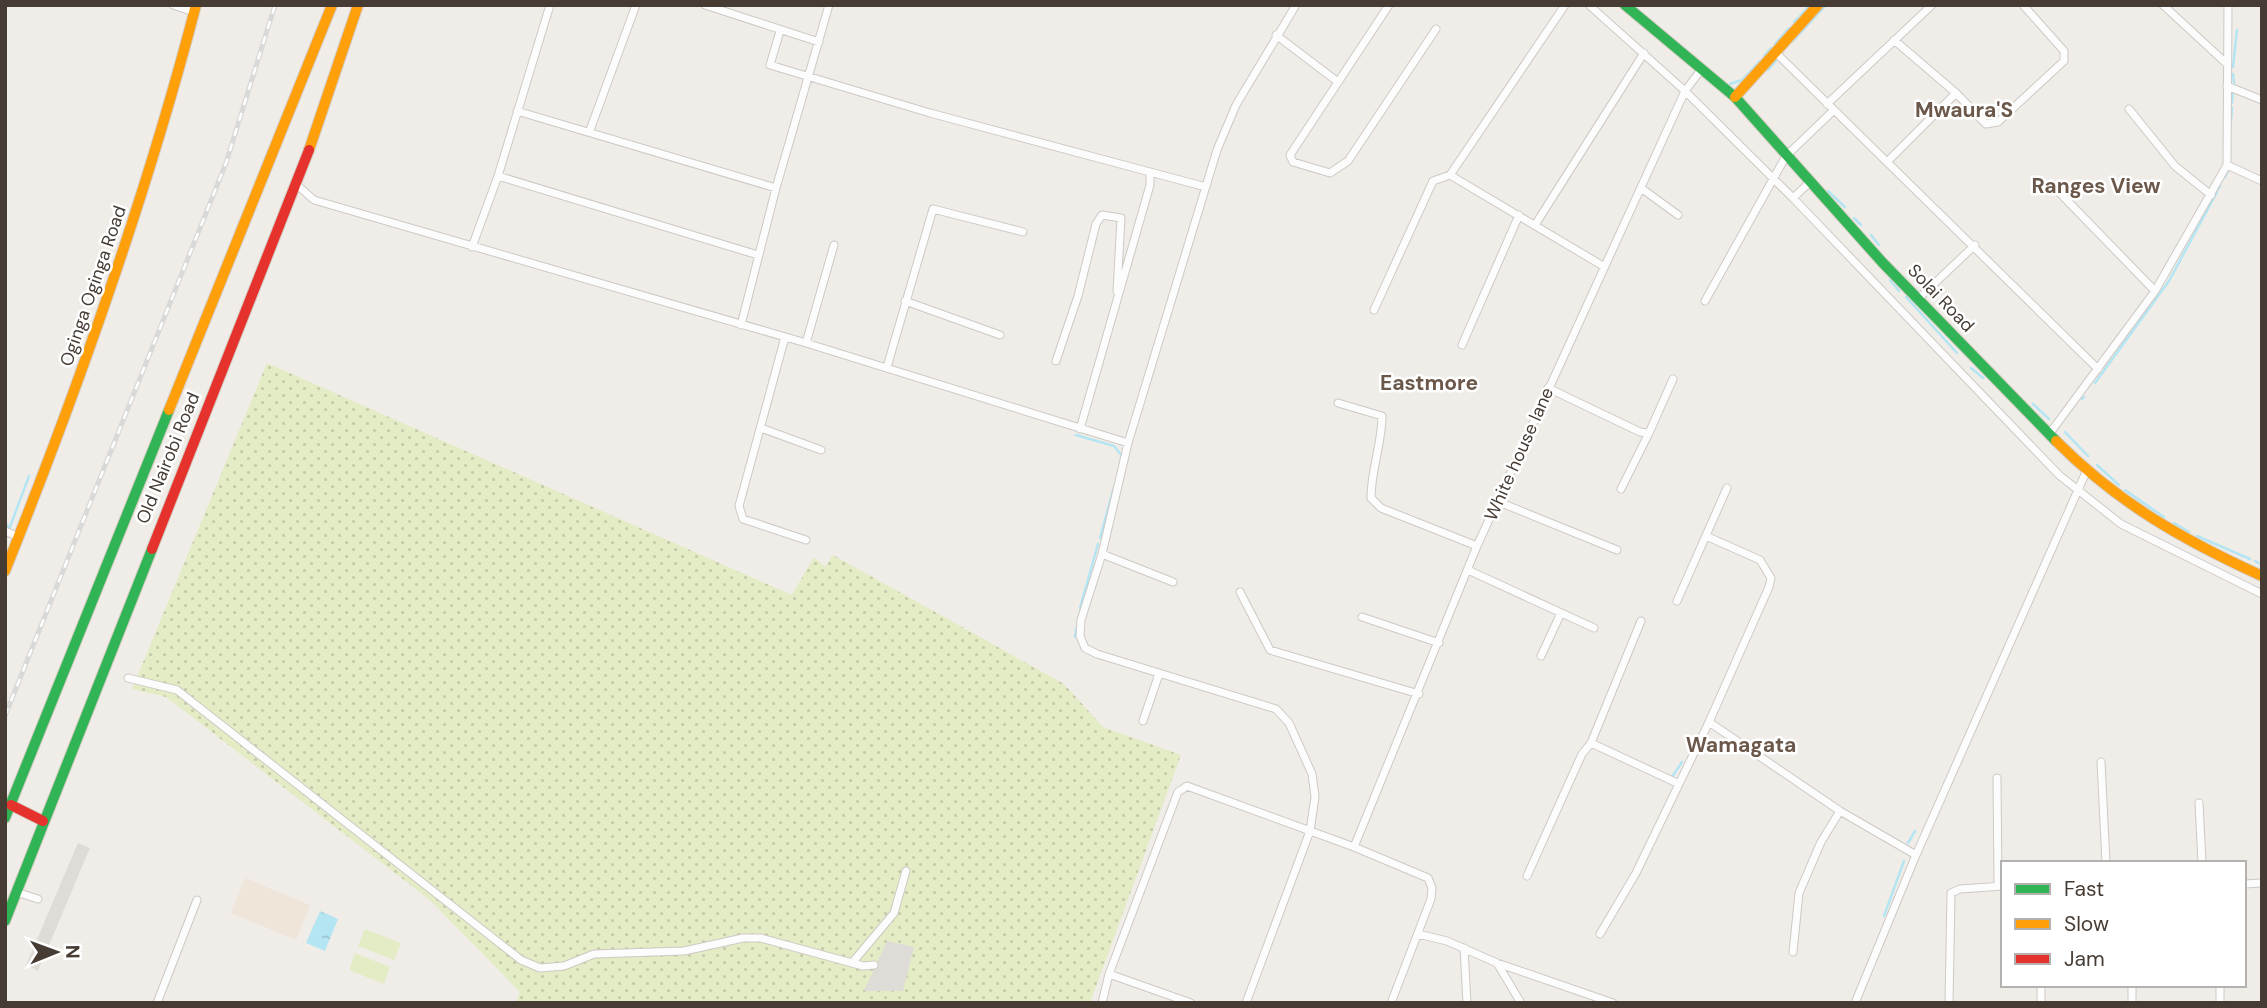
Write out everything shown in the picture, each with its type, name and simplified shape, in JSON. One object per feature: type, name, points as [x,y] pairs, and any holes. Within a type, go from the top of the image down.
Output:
[{"type":"main road","name":"Old Nairobi Road","points":[[5,818],[332,5]]},
{"type":"main road","name":"Old Nairobi Road","points":[[5,921],[297,185],[358,5]]},
{"type":"main road","name":"Solai Road","points":[[1625,5],[1735,97],[1809,183],[2087,472],[2154,522],[2195,546],[2262,576]]},
{"type":"main road","points":[[1735,97],[1818,5]]},
{"type":"main road","name":"Oginga Oginga Road","points":[[5,571],[76,390],[118,270],[167,120],[195,9]]},
{"type":"main road","points":[[10,805],[43,821]]},
{"type":"street","points":[[173,5],[195,9]]},
{"type":"street","points":[[472,247],[498,176],[550,5]]},
{"type":"street","points":[[590,130],[636,5]]},
{"type":"street","points":[[705,5],[728,9],[819,42]]},
{"type":"street","points":[[741,325],[776,188],[829,5]]},
{"type":"street","points":[[1246,1003],[1310,831],[1315,784],[1284,715],[1276,709],[1159,674],[1085,648],[1080,636],[1081,620],[1102,554],[1128,443],[1206,187],[1236,105],[1296,5]]},
{"type":"street","points":[[1390,5],[1290,155],[1290,160],[1297,165],[1330,173],[1348,161],[1436,29]]},
{"type":"street","points":[[1374,310],[1433,181],[1450,175],[1565,5]]},
{"type":"street","points":[[1589,5],[1685,91],[1793,198],[2059,475],[2121,524],[2262,594]]},
{"type":"street","points":[[1705,301],[1786,156],[1894,40],[1931,5]]},
{"type":"street","points":[[1894,40],[1956,93],[1986,124],[1992,124],[2064,61],[2064,51],[2023,5]]},
{"type":"street","points":[[2163,5],[2227,64]]},
{"type":"street","points":[[2050,433],[2155,291],[2227,164],[2228,5]]},
{"type":"street","points":[[780,30],[770,65],[1206,187]]},
{"type":"street","points":[[1276,35],[1338,82]]},
{"type":"street","points":[[1535,225],[1644,53]]},
{"type":"street","points":[[1776,53],[1975,245],[2098,369]]},
{"type":"street","name":"White house lane","points":[[1354,847],[1478,546],[1548,388],[1685,91],[1701,70]]},
{"type":"street","points":[[2227,86],[2262,100]]},
{"type":"street","points":[[1887,162],[1956,93]]},
{"type":"street","points":[[2129,109],[2175,166],[2211,195]]},
{"type":"street","points":[[517,111],[590,130],[776,188]]},
{"type":"street","points":[[2227,164],[2262,181]]},
{"type":"street","points":[[1080,429],[1150,185],[1150,172]]},
{"type":"street","points":[[1450,175],[1603,266]]},
{"type":"street","points":[[498,176],[758,254]]},
{"type":"street","points":[[1793,198],[1809,183]]},
{"type":"street","points":[[297,185],[314,200],[887,367],[1128,443]]},
{"type":"street","points":[[2054,187],[2155,291]]},
{"type":"street","points":[[1641,188],[1678,215]]},
{"type":"street","points":[[887,367],[933,209],[1023,232]]},
{"type":"street","points":[[1056,361],[1078,296],[1096,224],[1102,215],[1121,218],[1116,306]]},
{"type":"street","points":[[1462,345],[1518,215]]},
{"type":"street","points":[[806,343],[834,245]]},
{"type":"street","points":[[1918,299],[1975,245]]},
{"type":"street","points":[[905,301],[1000,335]]},
{"type":"street","points":[[785,337],[740,496],[739,513],[752,523],[806,540]]},
{"type":"street","points":[[1621,489],[1673,379]]},
{"type":"street","points":[[1548,388],[1640,432],[1649,433]]},
{"type":"street","points":[[1338,403],[1382,416],[1382,431],[1371,477],[1371,498],[1381,508],[1478,546]]},
{"type":"street","points":[[761,428],[821,450]]},
{"type":"street","points":[[1855,1003],[1916,855],[2087,472]]},
{"type":"street","points":[[1677,601],[1727,488]]},
{"type":"street","points":[[1499,502],[1617,550]]},
{"type":"street","points":[[5,531],[19,537]]},
{"type":"street","points":[[1600,934],[1636,873],[1677,783],[1709,722],[1771,578],[1760,560],[1706,536]]},
{"type":"street","points":[[1102,554],[1173,582]]},
{"type":"street","points":[[1468,570],[1594,628]]},
{"type":"street","points":[[1240,593],[1270,650],[1419,694]]},
{"type":"street","points":[[1541,656],[1561,613]]},
{"type":"street","points":[[1362,617],[1439,643]]},
{"type":"street","points":[[1527,876],[1578,762],[1591,743],[1641,621]]},
{"type":"street","points":[[1143,721],[1159,674]]},
{"type":"street","points":[[128,678],[177,690],[521,960],[540,968],[564,966],[594,954],[684,951],[743,938],[761,939],[852,963],[874,965]]},
{"type":"street","points":[[1709,722],[1840,811],[1916,855]]},
{"type":"street","points":[[1591,743],[1677,783]]},
{"type":"street","points":[[2101,762],[2106,861]]},
{"type":"street","points":[[1949,1003],[1951,893],[1960,889],[2000,886],[1997,778]]},
{"type":"street","points":[[1102,1003],[1109,974],[1178,792],[1187,786],[1354,847],[1427,878],[1432,888],[1431,899],[1391,1003]]},
{"type":"street","points":[[2199,803],[2202,861]]},
{"type":"street","points":[[1793,953],[1799,893],[1821,842],[1840,811]]},
{"type":"street","points":[[852,963],[894,913],[906,871]]},
{"type":"street","points":[[16,892],[38,899]]},
{"type":"street","points":[[157,1003],[197,900]]},
{"type":"street","points":[[1418,934],[1614,1003]]},
{"type":"street","points":[[1464,948],[1467,1003]]},
{"type":"street","points":[[1497,963],[1521,1003]]},
{"type":"street","points":[[1109,974],[1191,1003]]},
{"type":"shaded area","points":[[78,843],[90,848],[38,971],[26,965]]},
{"type":"shaded area","points":[[245,878],[310,905],[296,940],[231,913]]},
{"type":"shaded area","points":[[887,941],[914,947],[903,991],[864,991]]},
{"type":"green space","points":[[267,363],[792,595],[814,557],[825,567],[833,555],[1064,684],[1103,727],[1181,755],[1090,1003],[516,1003],[520,992],[430,900],[166,697],[132,689]]},
{"type":"green space","points":[[365,929],[401,943],[394,960],[358,946]]},
{"type":"green space","points":[[355,953],[390,967],[384,984],[349,970]]},
{"type":"water","points":[[320,911],[338,919],[325,951],[306,943]]},
{"type":"waterway","points":[[1800,16],[1810,5]]},
{"type":"waterway","points":[[1793,41],[1826,5]]},
{"type":"waterway","points":[[1794,22],[1798,18]]},
{"type":"waterway","points":[[1775,44],[1789,28]]},
{"type":"waterway","points":[[2233,67],[2237,30]]},
{"type":"waterway","points":[[1764,56],[1771,48]]},
{"type":"waterway","points":[[1768,70],[1777,59]]},
{"type":"waterway","points":[[1730,84],[1742,80],[1760,61]]},
{"type":"waterway","points":[[2233,74],[2234,84]]},
{"type":"waterway","points":[[2232,103],[2233,92]]},
{"type":"waterway","points":[[2231,121],[2232,108]]},
{"type":"waterway","points":[[2225,177],[2228,171]]},
{"type":"waterway","points":[[1828,191],[1845,207]]},
{"type":"waterway","points":[[2095,383],[2169,281],[2217,192]]},
{"type":"waterway","points":[[1854,218],[1861,225]]},
{"type":"waterway","points":[[1871,235],[1879,245]]},
{"type":"waterway","points":[[1890,280],[1899,291]]},
{"type":"waterway","points":[[1906,297],[1957,353]]},
{"type":"waterway","points":[[1971,368],[1983,378]]},
{"type":"waterway","points":[[2033,404],[2049,419]]},
{"type":"waterway","points":[[2065,432],[2088,456]]},
{"type":"waterway","points":[[1076,435],[1114,446],[1122,456]]},
{"type":"waterway","points":[[2097,465],[2119,485]]},
{"type":"waterway","points":[[7,525],[10,527],[29,476]]},
{"type":"waterway","points":[[1100,538],[1114,487]]},
{"type":"waterway","points":[[2125,490],[2164,517]]},
{"type":"waterway","points":[[2174,523],[2189,532]]},
{"type":"waterway","points":[[2197,536],[2250,559]]},
{"type":"waterway","points":[[1080,608],[1098,544]]},
{"type":"waterway","points":[[2255,561],[2262,565]]},
{"type":"waterway","points":[[1075,637],[1076,629]]},
{"type":"waterway","points":[[1672,777],[1682,762]]},
{"type":"waterway","points":[[1908,843],[1915,831]]},
{"type":"waterway","points":[[1884,916],[1904,861]]},
{"type":"railway","points":[[5,716],[226,163],[275,5]]},
{"type":"traffic: fast","points":[[1625,5],[1735,97],[1882,262],[2056,441]]},
{"type":"traffic: fast","points":[[5,818],[169,410]]},
{"type":"traffic: fast","points":[[5,921],[152,549]]},
{"type":"traffic: slow","points":[[5,571],[110,291],[155,149],[196,5]]},
{"type":"traffic: slow","points":[[169,410],[332,5]]},
{"type":"traffic: slow","points":[[309,150],[358,5]]},
{"type":"traffic: slow","points":[[1735,97],[1818,5]]},
{"type":"traffic: slow","points":[[2056,441],[2103,483],[2153,518],[2178,534],[2262,576]]},
{"type":"traffic: jam","points":[[152,549],[309,150]]},
{"type":"traffic: jam","points":[[11,805],[43,821]]},
{"type":"district","name":"Mwaura'S","points":[[1964,110]]},
{"type":"district","name":"Ranges View","points":[[2096,186]]},
{"type":"district","name":"Eastmore","points":[[1429,383]]},
{"type":"district","name":"Wamagata","points":[[1741,745]]}]
